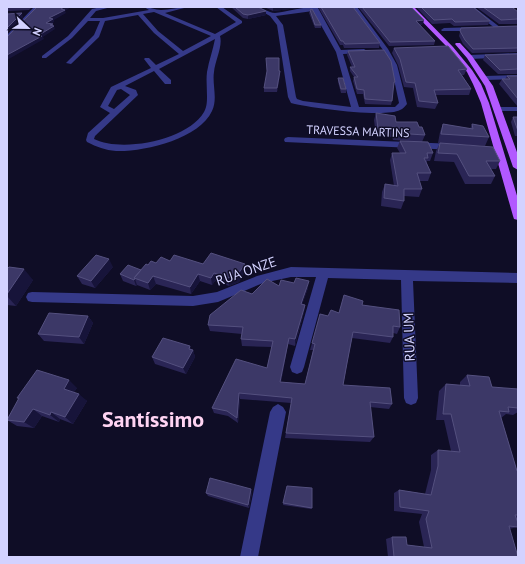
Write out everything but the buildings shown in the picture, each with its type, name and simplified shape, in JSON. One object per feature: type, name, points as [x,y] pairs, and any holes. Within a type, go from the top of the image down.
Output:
[{"type":"main road","points":[[411,7],[470,71],[477,84],[518,216]]},
{"type":"main road","points":[[418,7],[444,30],[470,57],[485,78],[517,163]]},
{"type":"street","points":[[7,39],[37,7]]},
{"type":"street","points":[[44,57],[70,37],[91,13],[98,9],[108,7]]},
{"type":"street","points":[[147,7],[217,36]]},
{"type":"street","points":[[87,19],[103,20],[185,7]]},
{"type":"street","points":[[115,113],[104,107],[114,90],[118,87],[217,36],[240,22],[240,20],[219,7]]},
{"type":"street","points":[[258,7],[272,15],[282,30],[284,52],[294,101],[356,109],[393,110],[400,108],[403,104],[390,50],[354,7]]},
{"type":"street","points":[[471,7],[501,28],[491,29]]},
{"type":"street","points":[[272,15],[305,8],[315,8],[339,52],[356,109]]},
{"type":"street","points":[[19,14],[31,13]]},
{"type":"street","points":[[140,14],[156,32],[183,54]]},
{"type":"street","points":[[68,62],[97,36],[103,20]]},
{"type":"street","points":[[7,26],[20,25]]},
{"type":"street","points":[[444,30],[484,29]]},
{"type":"street","points":[[118,87],[133,92],[134,95],[91,135],[90,140],[94,144],[118,147],[153,145],[180,135],[202,119],[208,112],[210,106],[210,76],[218,38],[217,36]]},
{"type":"street","points":[[378,51],[390,50]]},
{"type":"street","points":[[339,52],[370,51]]},
{"type":"street","points":[[470,57],[518,55]]},
{"type":"street","points":[[147,59],[168,82]]},
{"type":"street","points":[[485,78],[518,77]]},
{"type":"street","points":[[497,109],[518,109]]},
{"type":"street","name":"TRAVESSA MARTINS","points":[[288,140],[392,145],[419,144],[466,148]]},
{"type":"street","points":[[487,150],[499,151]]},
{"type":"street","name":"RUA ONZE","points":[[32,297],[193,301],[218,297],[261,279],[291,272],[518,278]]},
{"type":"street","points":[[297,367],[324,273]]},
{"type":"street","name":"RUA UM","points":[[407,276],[411,398]]},
{"type":"street","points":[[249,557],[278,412]]},
{"type":"district","name":"Santíssimo","points":[[153,419]]}]
